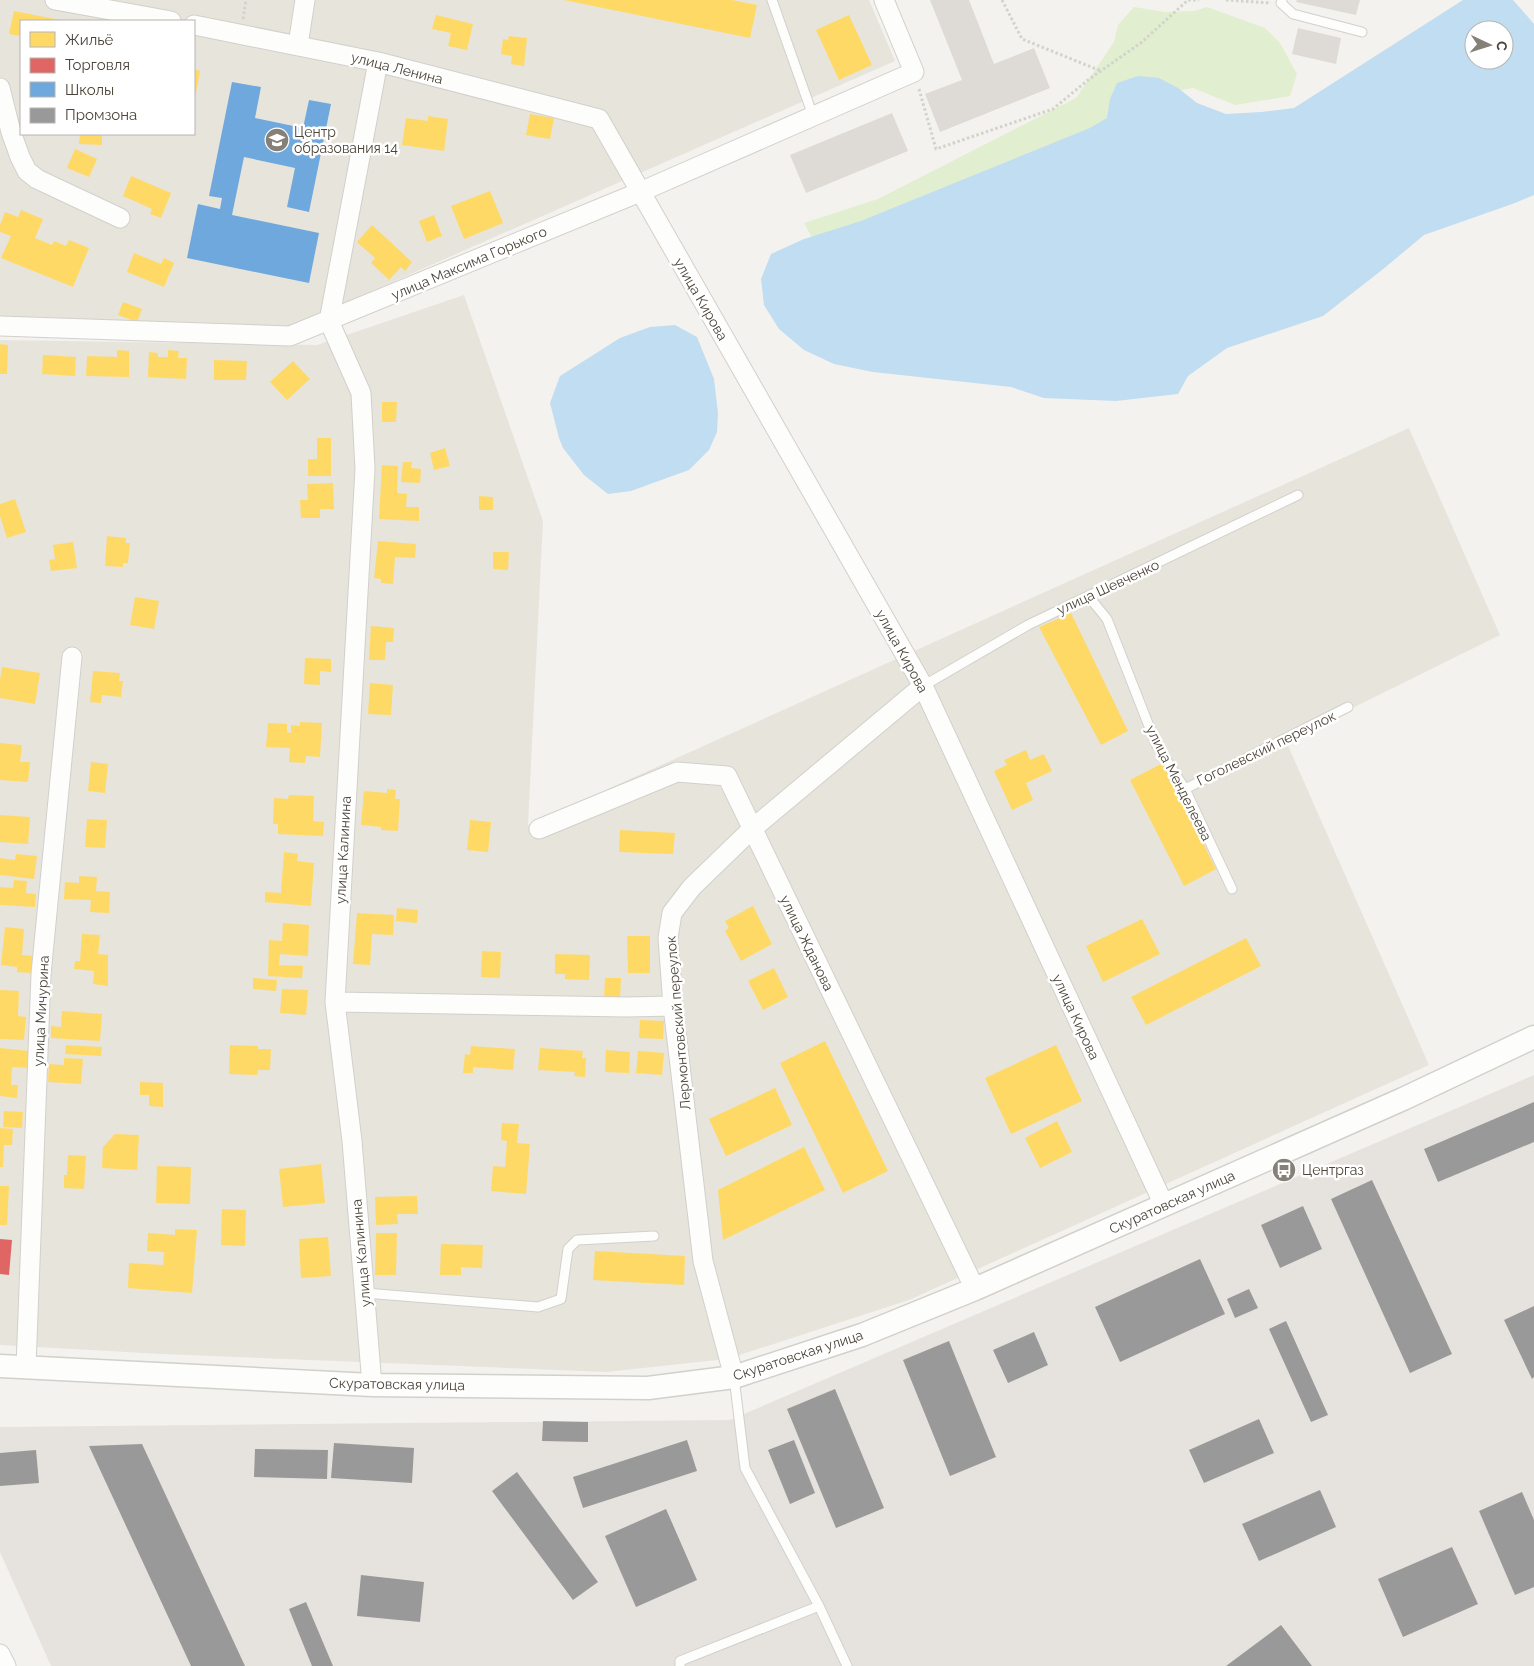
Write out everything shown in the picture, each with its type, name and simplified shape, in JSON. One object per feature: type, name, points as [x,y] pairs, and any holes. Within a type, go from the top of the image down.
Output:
[{"type":"street","points":[[55,0],[93,4],[166,20]]},
{"type":"street","points":[[298,45],[305,0]]},
{"type":"street","points":[[884,0],[914,72]]},
{"type":"street","name":"улица Ленина","points":[[195,25],[378,62],[599,119]]},
{"type":"street","points":[[329,321],[378,62]]},
{"type":"street","name":"улица Максима Горького","points":[[0,326],[290,336],[640,192],[914,72]]},
{"type":"street","points":[[0,88],[11,132],[27,171],[37,180],[120,218]]},
{"type":"street","name":"улица Кирова","points":[[599,119],[923,686],[1164,1205]]},
{"type":"street","name":"улица Калинина","points":[[329,321],[361,393],[365,469],[335,1002],[352,1141],[372,1384]]},
{"type":"street","name":"улица Мичурина","points":[[26,1367],[41,974],[72,657]]},
{"type":"street","name":"Лермонтовский переулок","points":[[734,1376],[702,1261],[668,938],[672,912],[692,887],[752,829],[923,686]]},
{"type":"street","name":"улица Жданова","points":[[539,829],[677,772],[727,776],[975,1289]]},
{"type":"street","points":[[335,1002],[626,1007],[674,1006]]},
{"type":"street","name":"Скуратовская улица","points":[[0,1366],[372,1384],[648,1388],[734,1376],[862,1335],[975,1289],[1395,1103],[1534,1037]]},
{"type":"street","points":[[0,1654],[6,1666]]},
{"type":"lane","points":[[772,0],[813,116]]},
{"type":"lane","points":[[1282,2],[1293,14],[1362,32]]},
{"type":"lane","name":"улица Шевченко","points":[[923,686],[1028,625],[1298,496]]},
{"type":"lane","name":"улица Менделеева","points":[[1089,596],[1107,619],[1156,744],[1185,788],[1232,889]]},
{"type":"lane","name":"Гоголевский переулок","points":[[1185,788],[1348,708]]},
{"type":"lane","points":[[365,1293],[538,1306],[562,1299],[568,1249],[578,1240],[654,1236]]},
{"type":"lane","points":[[734,1376],[745,1468],[819,1606],[846,1666]]},
{"type":"lane","points":[[680,1666],[680,1661],[819,1606]]},
{"type":"path","points":[[1002,0],[1022,40],[1100,71]]},
{"type":"path","points":[[914,72],[936,149],[1053,109],[1100,71],[1142,42],[1188,0],[1200,0]]},
{"type":"path","points":[[1226,0],[1282,2]]},
{"type":"shaded area","points":[[0,0],[869,0],[895,61],[288,328],[0,318]]},
{"type":"shaded area","points":[[464,295],[543,521],[528,825],[1409,428],[1500,635],[1286,741],[1429,1065],[909,1300],[727,1359],[606,1372],[162,1354],[0,1345],[0,340],[317,345]]},
{"type":"shaded area","points":[[1534,1075],[1534,1666],[51,1666],[0,1552],[0,1427],[730,1420]]},
{"type":"green space","points":[[1134,7],[1164,12],[1194,11],[1207,7],[1265,28],[1280,43],[1297,74],[1290,96],[1235,105],[1193,88],[1164,93],[1141,121],[816,245],[804,223],[878,199],[1076,98],[1114,42],[1118,25]]},
{"type":"water","points":[[1463,0],[1513,0],[1534,24],[1534,195],[1424,235],[1323,316],[1227,348],[1188,376],[1178,394],[1116,401],[1044,398],[1011,387],[873,372],[834,364],[804,350],[779,329],[764,305],[761,279],[771,254],[804,239],[861,221],[1090,128],[1107,118],[1110,99],[1117,83],[1138,76],[1159,78],[1178,88],[1197,103],[1226,114],[1294,108]]},
{"type":"water","points":[[675,325],[697,337],[714,379],[718,413],[717,432],[709,450],[689,470],[631,491],[608,494],[584,475],[563,448],[550,403],[560,376],[620,338],[650,327]]},
{"type":"building: Жильё","points":[[564,0],[732,0],[757,5],[750,38]]},
{"type":"building: Жильё","points":[[14,11],[60,20],[20,20],[20,36],[9,34]]},
{"type":"building: Жильё","points":[[436,15],[473,24],[467,50],[448,46],[451,33],[432,29]]},
{"type":"building: Жильё","points":[[849,15],[872,65],[839,80],[816,30]]},
{"type":"building: Жильё","points":[[509,36],[527,38],[524,66],[511,64],[512,56],[501,54],[503,39],[508,40]]},
{"type":"building: Жильё","points":[[195,69],[200,71],[195,98]]},
{"type":"building: Жильё","points":[[530,114],[554,118],[550,139],[526,135]]},
{"type":"building: Жильё","points":[[428,116],[448,119],[444,151],[402,145],[406,118],[428,121]]},
{"type":"building: Жильё","points":[[80,135],[102,135],[102,145],[79,144]]},
{"type":"building: Жильё","points":[[75,149],[97,159],[89,177],[67,168]]},
{"type":"building: Жильё","points":[[131,176],[171,193],[161,218],[150,214],[152,209],[123,196]]},
{"type":"building: Жильё","points":[[490,191],[503,223],[464,239],[451,206]]},
{"type":"building: Жильё","points":[[21,210],[43,219],[35,238],[52,245],[54,241],[66,246],[69,240],[89,248],[73,287],[1,258],[11,236],[0,232],[0,225],[5,212],[18,217]]},
{"type":"building: Жильё","points":[[434,215],[442,236],[427,242],[419,221]]},
{"type":"building: Жильё","points":[[372,225],[412,262],[405,271],[401,267],[389,280],[371,263],[375,258],[357,242]]},
{"type":"building: Жильё","points":[[134,253],[161,264],[164,258],[174,263],[164,287],[127,272]]},
{"type":"building: Жильё","points":[[123,302],[142,309],[137,322],[118,315]]},
{"type":"building: Жильё","points":[[0,344],[8,345],[7,374],[0,374]]},
{"type":"building: Жильё","points":[[117,350],[129,351],[129,377],[86,376],[87,356],[117,357]]},
{"type":"building: Жильё","points":[[168,350],[179,351],[178,358],[187,358],[186,379],[148,377],[149,352],[158,353],[158,357],[168,357]]},
{"type":"building: Жильё","points":[[43,355],[76,357],[75,376],[42,374]]},
{"type":"building: Жильё","points":[[214,360],[247,361],[246,380],[214,380]]},
{"type":"building: Жильё","points":[[293,361],[310,379],[287,400],[270,382]]},
{"type":"building: Жильё","points":[[382,402],[397,402],[396,422],[382,422]]},
{"type":"building: Жильё","points":[[317,438],[331,438],[331,476],[308,476],[308,459],[317,459]]},
{"type":"building: Жильё","points":[[445,448],[450,466],[434,470],[430,453]]},
{"type":"building: Жильё","points":[[403,462],[412,462],[411,468],[421,469],[420,483],[401,482]]},
{"type":"building: Жильё","points":[[382,465],[398,466],[397,493],[407,494],[406,507],[419,507],[419,521],[379,519]]},
{"type":"building: Жильё","points":[[333,483],[334,509],[320,509],[320,518],[301,518],[300,500],[308,500],[307,484]]},
{"type":"building: Жильё","points":[[479,496],[493,497],[493,510],[479,510]]},
{"type":"building: Жильё","points":[[15,499],[26,532],[7,538],[0,516],[0,504]]},
{"type":"building: Жильё","points":[[107,536],[126,538],[126,543],[130,543],[128,563],[123,563],[123,567],[105,566]]},
{"type":"building: Жильё","points":[[378,541],[416,544],[415,558],[395,557],[393,584],[381,583],[381,579],[374,578]]},
{"type":"building: Жильё","points":[[73,542],[77,568],[51,571],[49,560],[55,559],[53,545]]},
{"type":"building: Жильё","points":[[493,552],[509,552],[508,570],[493,569]]},
{"type":"building: Жильё","points":[[135,597],[159,601],[154,629],[130,625]]},
{"type":"building: Жильё","points":[[1071,613],[1128,731],[1101,745],[1039,627]]},
{"type":"building: Жильё","points":[[371,626],[394,628],[393,642],[386,642],[385,660],[369,660]]},
{"type":"building: Жильё","points":[[305,658],[331,659],[331,672],[320,671],[320,685],[304,684]]},
{"type":"building: Жильё","points":[[2,667],[40,673],[35,704],[0,698]]},
{"type":"building: Жильё","points":[[93,671],[120,673],[119,681],[123,681],[121,697],[102,695],[101,703],[90,702]]},
{"type":"building: Жильё","points":[[370,683],[393,685],[391,715],[368,714]]},
{"type":"building: Жильё","points":[[300,722],[322,723],[320,757],[306,756],[305,763],[289,762],[290,748],[266,747],[268,723],[287,724],[287,732],[291,733],[291,725],[300,726]]},
{"type":"building: Жильё","points":[[0,743],[22,745],[20,762],[30,762],[28,782],[0,780]]},
{"type":"building: Жильё","points":[[1026,750],[1030,760],[1044,754],[1052,771],[1026,783],[1033,800],[1012,810],[994,771],[1007,765],[1004,760]]},
{"type":"building: Жильё","points":[[91,762],[108,764],[105,793],[88,791]]},
{"type":"building: Жильё","points":[[1163,763],[1216,869],[1184,886],[1130,780]]},
{"type":"building: Жильё","points":[[387,789],[396,790],[395,799],[400,799],[398,831],[381,830],[381,827],[361,825],[364,791],[387,793]]},
{"type":"building: Жильё","points":[[289,795],[314,796],[313,821],[324,822],[323,836],[278,834],[278,824],[273,824],[274,798],[288,799]]},
{"type":"building: Жильё","points":[[0,815],[30,817],[28,844],[0,842]]},
{"type":"building: Жильё","points":[[87,819],[107,820],[105,848],[85,847]]},
{"type":"building: Жильё","points":[[470,820],[491,822],[488,852],[467,850]]},
{"type":"building: Жильё","points":[[620,830],[675,833],[673,854],[619,852]]},
{"type":"building: Жильё","points":[[284,852],[298,854],[297,861],[314,863],[311,906],[265,902],[265,892],[281,893]]},
{"type":"building: Жильё","points":[[16,854],[37,856],[34,879],[0,875],[0,858],[15,860]]},
{"type":"building: Жильё","points":[[79,876],[97,877],[96,891],[110,892],[109,913],[90,912],[91,900],[64,899],[65,882],[79,883]]},
{"type":"building: Жильё","points":[[14,880],[27,881],[26,893],[36,894],[35,907],[0,905],[0,887],[13,888]]},
{"type":"building: Жильё","points":[[753,906],[772,944],[741,961],[725,931],[729,928],[725,921]]},
{"type":"building: Жильё","points":[[397,908],[418,910],[417,923],[396,921]]},
{"type":"building: Жильё","points":[[357,913],[394,915],[393,935],[372,934],[370,965],[353,964]]},
{"type":"building: Жильё","points":[[1142,919],[1160,954],[1103,982],[1086,946]]},
{"type":"building: Жильё","points":[[283,923],[309,925],[308,956],[280,954],[279,965],[303,966],[302,978],[268,976],[269,940],[282,941]]},
{"type":"building: Жильё","points":[[5,927],[24,929],[22,955],[33,956],[32,973],[17,972],[17,967],[1,965]]},
{"type":"building: Жильё","points":[[82,934],[100,935],[98,954],[108,955],[108,986],[93,984],[94,971],[74,969],[75,961],[80,961]]},
{"type":"building: Жильё","points":[[627,936],[650,936],[650,973],[628,973]]},
{"type":"building: Жильё","points":[[1246,938],[1261,966],[1146,1025],[1131,997]]},
{"type":"building: Жильё","points":[[482,951],[501,952],[500,978],[481,977]]},
{"type":"building: Жильё","points":[[555,954],[590,955],[589,980],[565,979],[565,974],[555,974]]},
{"type":"building: Жильё","points":[[774,968],[788,997],[763,1010],[748,981]]},
{"type":"building: Жильё","points":[[253,978],[277,980],[276,991],[253,989]]},
{"type":"building: Жильё","points":[[605,978],[621,978],[620,999],[604,999]]},
{"type":"building: Жильё","points":[[282,989],[308,990],[306,1015],[280,1013]]},
{"type":"building: Жильё","points":[[0,990],[19,991],[18,1016],[26,1017],[24,1040],[0,1039]]},
{"type":"building: Жильё","points":[[62,1011],[102,1014],[100,1041],[51,1038],[51,1026],[61,1027]]},
{"type":"building: Жильё","points":[[640,1020],[664,1021],[663,1039],[639,1038]]},
{"type":"building: Жильё","points":[[825,1041],[888,1171],[843,1193],[780,1063]]},
{"type":"building: Жильё","points":[[66,1045],[102,1047],[101,1056],[65,1054]]},
{"type":"building: Жильё","points":[[230,1045],[258,1046],[258,1049],[271,1049],[270,1070],[258,1070],[257,1075],[229,1074]]},
{"type":"building: Жильё","points":[[1056,1045],[1082,1101],[1011,1134],[985,1078]]},
{"type":"building: Жильё","points":[[471,1046],[515,1049],[513,1070],[473,1067],[473,1073],[463,1073],[465,1054],[470,1055]]},
{"type":"building: Жильё","points":[[0,1048],[29,1051],[28,1068],[12,1067],[11,1085],[18,1085],[17,1098],[0,1096]]},
{"type":"building: Жильё","points":[[540,1048],[583,1051],[582,1058],[586,1058],[585,1077],[574,1076],[575,1072],[538,1070]]},
{"type":"building: Жильё","points":[[606,1050],[630,1052],[629,1073],[605,1072]]},
{"type":"building: Жильё","points":[[638,1051],[664,1053],[662,1075],[636,1073]]},
{"type":"building: Жильё","points":[[64,1058],[83,1059],[81,1084],[48,1082],[49,1064],[64,1065]]},
{"type":"building: Жильё","points":[[140,1082],[163,1083],[163,1107],[149,1106],[149,1095],[140,1095]]},
{"type":"building: Жильё","points":[[775,1088],[792,1125],[726,1156],[709,1119]]},
{"type":"building: Жильё","points":[[4,1111],[23,1112],[22,1128],[3,1127]]},
{"type":"building: Жильё","points":[[1057,1121],[1072,1152],[1040,1168],[1025,1138]]},
{"type":"building: Жильё","points":[[502,1123],[519,1124],[517,1143],[530,1144],[526,1194],[491,1191],[493,1166],[505,1167],[507,1141],[501,1140]]},
{"type":"building: Жильё","points":[[0,1128],[13,1129],[12,1145],[4,1145],[3,1167],[0,1167]]},
{"type":"building: Жильё","points":[[115,1134],[139,1135],[137,1170],[102,1168],[103,1147]]},
{"type":"building: Жильё","points":[[804,1147],[825,1190],[723,1240],[718,1190]]},
{"type":"building: Жильё","points":[[68,1155],[86,1156],[84,1189],[64,1188],[64,1175],[67,1175]]},
{"type":"building: Жильё","points":[[321,1164],[325,1203],[283,1207],[279,1169]]},
{"type":"building: Жильё","points":[[157,1166],[191,1167],[190,1204],[156,1203]]},
{"type":"building: Жильё","points":[[0,1186],[9,1186],[7,1225],[0,1225]]},
{"type":"building: Жильё","points":[[417,1196],[418,1214],[397,1214],[398,1224],[376,1225],[375,1197]]},
{"type":"building: Жильё","points":[[222,1209],[246,1210],[245,1246],[221,1245]]},
{"type":"building: Жильё","points":[[175,1229],[197,1230],[192,1293],[128,1288],[129,1263],[163,1265],[164,1252],[147,1251],[148,1233],[175,1235]]},
{"type":"building: Жильё","points":[[376,1233],[397,1233],[396,1275],[375,1275]]},
{"type":"building: Жильё","points":[[328,1237],[331,1276],[301,1278],[299,1239]]},
{"type":"building: Жильё","points":[[441,1244],[483,1245],[482,1268],[461,1267],[461,1275],[440,1275]]},
{"type":"building: Жильё","points":[[595,1251],[685,1256],[684,1285],[593,1280]]},
{"type":"building: Торговля","points":[[0,1239],[12,1240],[9,1275],[0,1274]]},
{"type":"building: Школы","points":[[232,82],[261,87],[255,118],[303,128],[309,100],[331,104],[309,212],[287,207],[295,168],[244,157],[232,215],[319,233],[309,283],[187,258],[198,204],[220,209],[222,198],[209,196]]},
{"type":"building: Промзона","points":[[1534,1102],[1534,1142],[1438,1182],[1424,1149]]},
{"type":"building: Промзона","points":[[1372,1180],[1452,1354],[1410,1373],[1331,1199]]},
{"type":"building: Промзона","points":[[1303,1206],[1322,1249],[1280,1268],[1261,1225]]},
{"type":"building: Промзона","points":[[1200,1259],[1225,1314],[1120,1362],[1095,1307]]},
{"type":"building: Промзона","points":[[1249,1289],[1258,1308],[1235,1318],[1227,1299]]},
{"type":"building: Промзона","points":[[1534,1306],[1534,1377],[1532,1379],[1504,1320]]},
{"type":"building: Промзона","points":[[1286,1321],[1328,1415],[1311,1422],[1269,1329]]},
{"type":"building: Промзона","points":[[1034,1332],[1048,1365],[1008,1383],[993,1350]]},
{"type":"building: Промзона","points":[[949,1341],[996,1457],[950,1476],[903,1360]]},
{"type":"building: Промзона","points":[[835,1389],[884,1508],[836,1528],[787,1409]]},
{"type":"building: Промзона","points":[[1259,1419],[1274,1453],[1204,1483],[1189,1450]]},
{"type":"building: Промзона","points":[[543,1421],[588,1422],[588,1442],[542,1441]]},
{"type":"building: Промзона","points":[[687,1440],[697,1471],[583,1508],[573,1477]]},
{"type":"building: Промзона","points":[[794,1440],[815,1493],[790,1504],[768,1450]]},
{"type":"building: Промзона","points":[[334,1443],[414,1448],[412,1483],[331,1478]]},
{"type":"building: Промзона","points":[[142,1444],[245,1666],[191,1666],[89,1446]]},
{"type":"building: Промзона","points":[[255,1449],[328,1450],[327,1479],[254,1477]]},
{"type":"building: Промзона","points":[[36,1450],[39,1483],[0,1486],[0,1453]]},
{"type":"building: Промзона","points":[[517,1472],[598,1582],[573,1600],[492,1491]]},
{"type":"building: Промзона","points":[[1320,1490],[1336,1527],[1259,1561],[1242,1524]]},
{"type":"building: Промзона","points":[[1522,1492],[1534,1520],[1534,1587],[1515,1595],[1479,1511]]},
{"type":"building: Промзона","points":[[666,1509],[697,1580],[636,1607],[605,1536]]},
{"type":"building: Промзона","points":[[1452,1547],[1478,1604],[1403,1637],[1378,1579]]},
{"type":"building: Промзона","points":[[361,1575],[424,1582],[420,1622],[357,1616]]},
{"type":"building: Промзона","points":[[306,1602],[333,1666],[312,1666],[289,1609]]},
{"type":"building: Промзона","points":[[1281,1625],[1312,1666],[1226,1666]]},
{"type":"building: Прочее","points":[[930,0],[969,0],[994,64],[1034,48],[1050,88],[940,132],[925,94],[962,80]]},
{"type":"building: Прочее","points":[[1297,0],[1360,0],[1356,15],[1296,2]]},
{"type":"building: Прочее","points":[[1298,28],[1341,38],[1336,64],[1292,54]]},
{"type":"building: Прочее","points":[[892,113],[908,151],[806,193],[790,155]]},
{"type":"place","name":"Центр образования 14","points":[[277,140]]},
{"type":"place","name":"Центргаз","points":[[1284,1170]]}]
